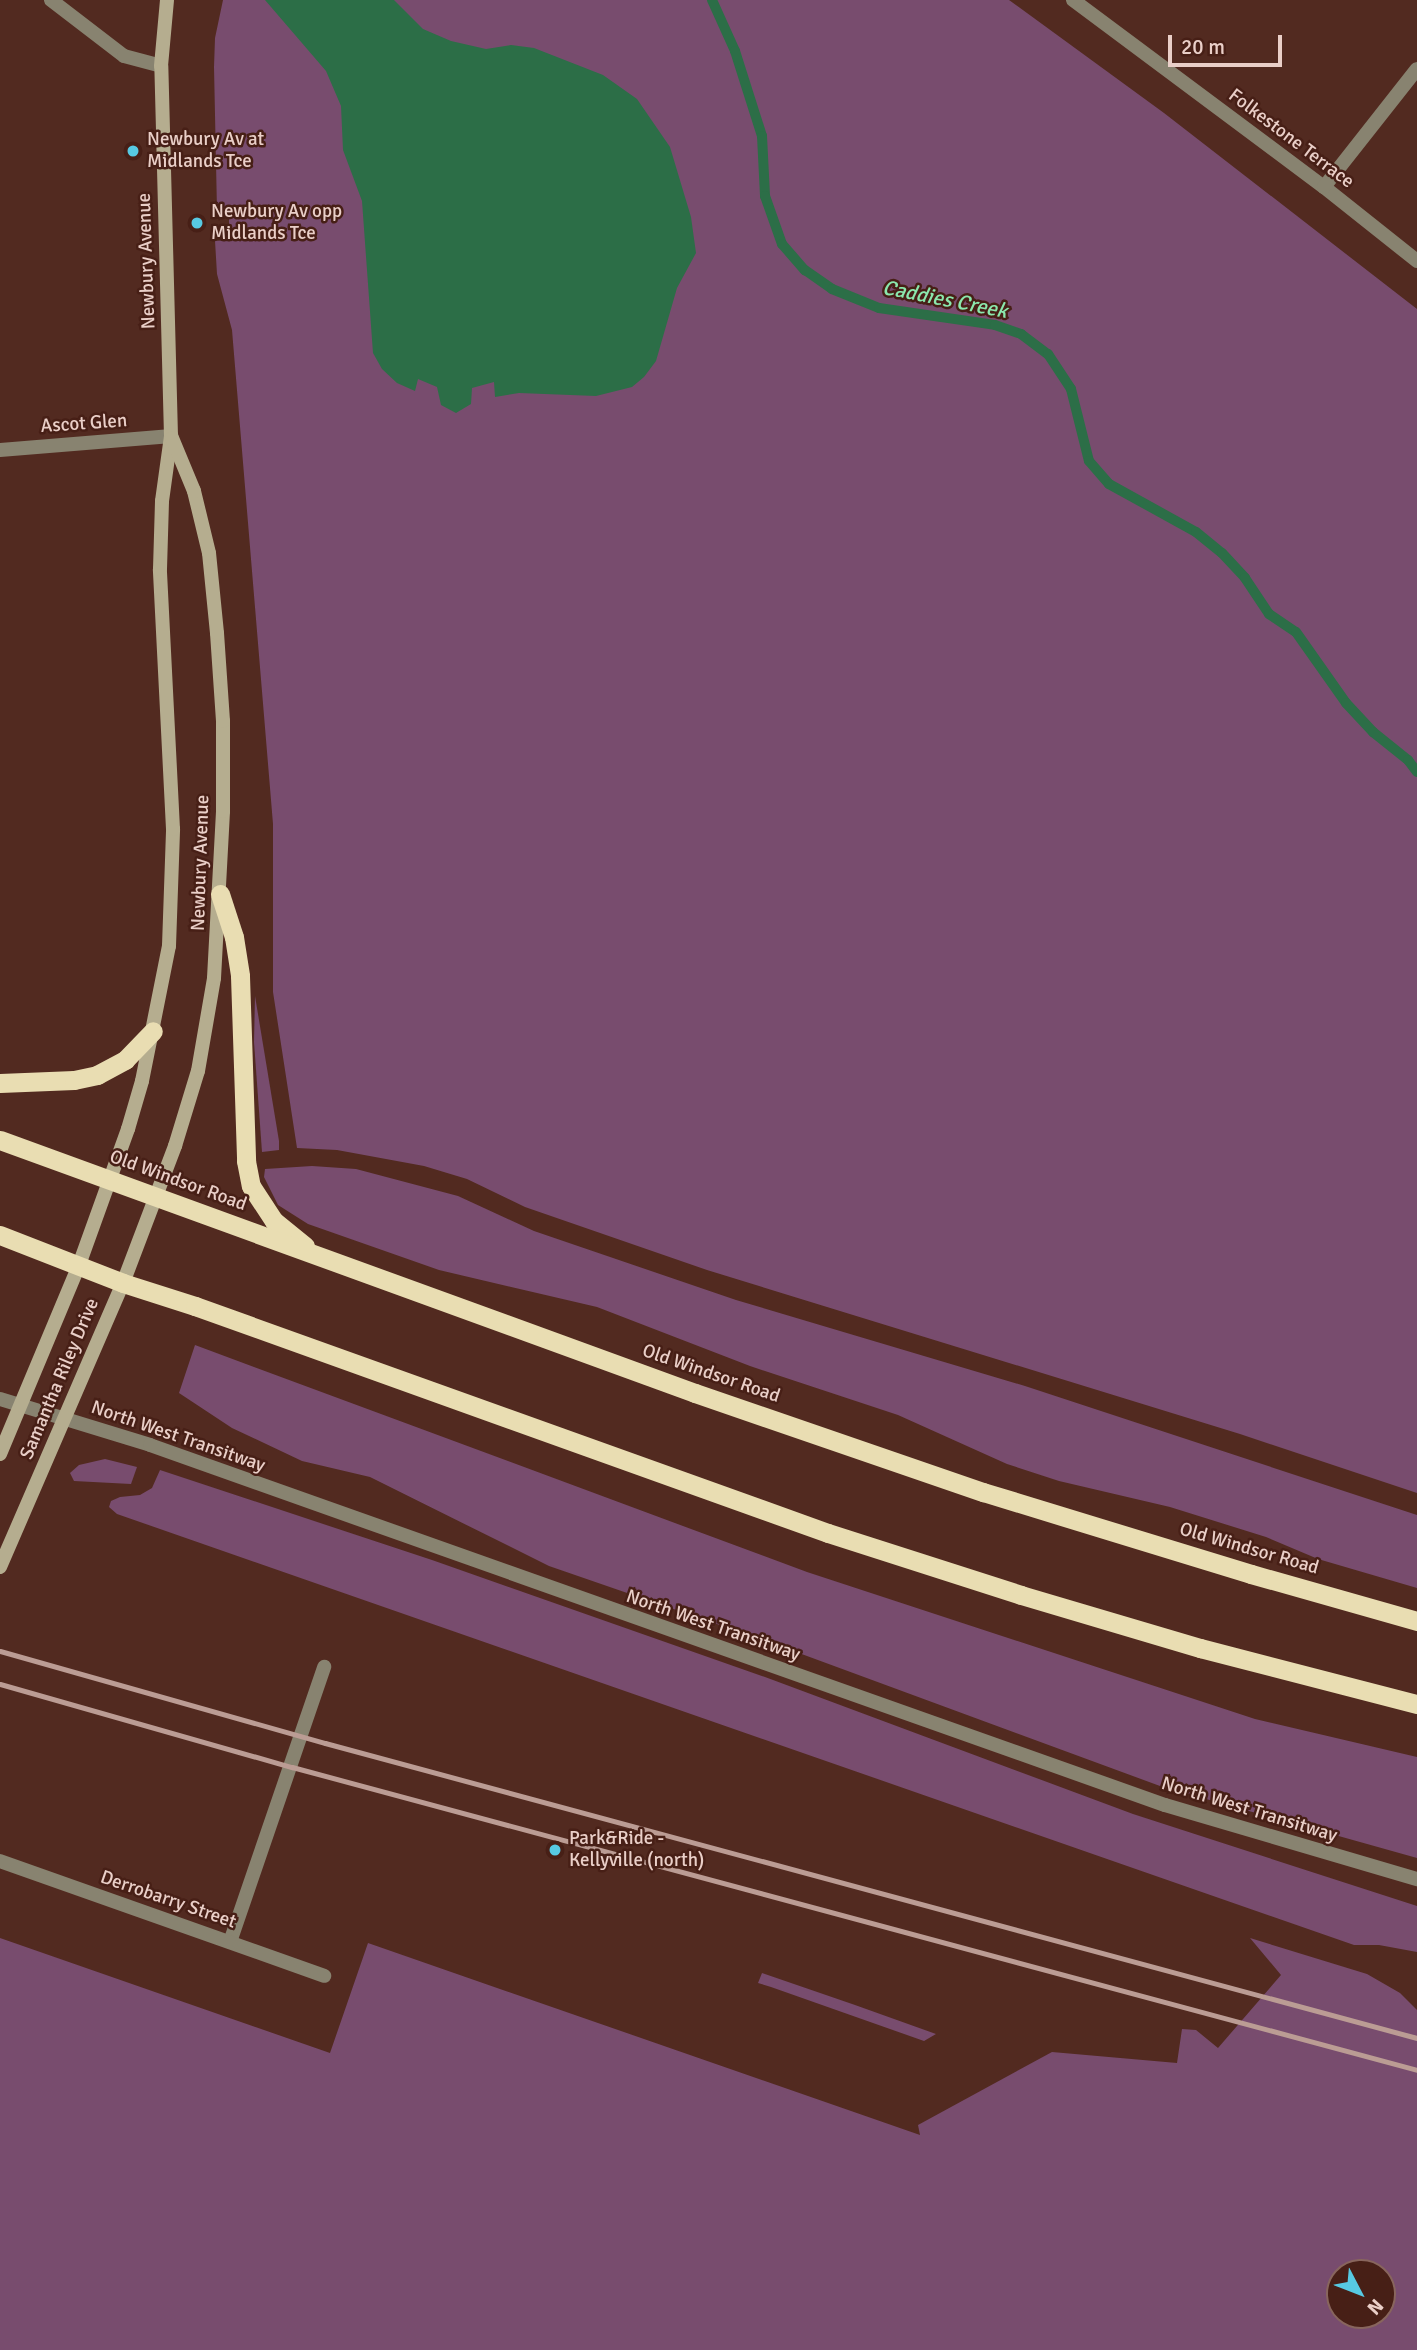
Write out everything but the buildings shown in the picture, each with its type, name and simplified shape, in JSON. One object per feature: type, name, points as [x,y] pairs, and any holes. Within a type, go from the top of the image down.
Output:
[{"type":"highway","points":[[220,894],[234,937],[240,976],[246,1161],[251,1186],[274,1221],[323,1258]]},
{"type":"highway","points":[[0,1083],[74,1080],[97,1075],[125,1060],[153,1031]]},
{"type":"highway","name":"Old Windsor Road","points":[[0,1140],[695,1393],[983,1492],[1251,1574],[1417,1621]]},
{"type":"highway","points":[[0,1235],[123,1283],[195,1306],[741,1504],[900,1557],[1200,1647],[1417,1704]]},
{"type":"main road","name":"Newbury Avenue","points":[[79,1265],[142,1081],[169,946],[174,866],[160,580],[162,501],[171,436],[161,66],[167,1]]},
{"type":"main road","name":"Newbury Avenue","points":[[123,1283],[156,1198],[198,1071],[215,978],[220,894],[223,720],[209,553],[194,491],[171,436]]},
{"type":"main road","name":"Samantha Riley Drive","points":[[0,1454],[79,1265]]},
{"type":"main road","name":"Samantha Riley Drive","points":[[0,1567],[123,1283]]},
{"type":"street","points":[[51,0],[124,56],[161,66]]},
{"type":"street","name":"Folkestone Terrace","points":[[1073,0],[1324,187],[1417,261]]},
{"type":"street","points":[[1324,187],[1417,69]]},
{"type":"street","name":"Ascot Glen","points":[[0,450],[171,436]]},
{"type":"street","name":"North West Transitway","points":[[0,1399],[150,1445],[1165,1805],[1417,1879]]},
{"type":"street","points":[[230,1942],[324,1667]]},
{"type":"street","name":"Derrobarry Street","points":[[0,1861],[324,1976]]},
{"type":"shaded area","points":[[223,0],[1009,0],[1164,113],[1417,309],[1417,1493],[1240,1434],[707,1270],[525,1207],[467,1179],[424,1166],[337,1150],[297,1148],[273,992],[273,824],[232,330],[217,274],[215,241],[229,240],[229,211],[217,211],[214,67],[215,38]]},
{"type":"shaded area","points":[[265,0],[394,0],[423,29],[451,41],[486,49],[511,45],[534,48],[603,75],[637,99],[670,147],[691,217],[696,253],[677,288],[656,361],[644,377],[632,387],[596,396],[519,393],[495,397],[494,382],[472,388],[471,404],[456,413],[441,405],[437,387],[418,379],[415,391],[397,383],[382,369],[373,353],[362,201],[343,150],[341,106],[326,71]]},
{"type":"shaded area","points":[[255,996],[279,1141],[279,1150],[262,1152],[254,1042]]},
{"type":"shaded area","points":[[312,1166],[356,1169],[458,1196],[534,1231],[736,1300],[1025,1386],[1417,1515],[1417,1588],[1318,1559],[1266,1537],[1170,1507],[1059,1481],[1007,1464],[898,1415],[750,1366],[597,1307],[439,1270],[308,1224],[278,1205],[264,1177],[265,1169]]},
{"type":"shaded area","points":[[195,1345],[807,1572],[1255,1719],[1417,1757],[1417,1858],[1160,1786],[769,1642],[549,1566],[370,1477],[302,1461],[232,1428],[179,1393]]},
{"type":"shaded area","points":[[105,1459],[137,1467],[131,1484],[74,1481],[70,1473],[79,1465]]},
{"type":"shaded area","points":[[160,1470],[432,1560],[765,1677],[1133,1814],[1417,1906],[1417,1952],[1379,1945],[1354,1945],[117,1514],[109,1507],[111,1501],[120,1497],[140,1495],[152,1488]]},
{"type":"shaded area","points":[[0,1938],[330,2053],[368,1943],[920,2135],[918,2125],[1052,2052],[1177,2063],[1182,2029],[1196,2030],[1218,2048],[1281,1975],[1250,1938],[1367,1974],[1400,1993],[1417,2010],[1417,2350],[0,2350]]},
{"type":"shaded area","points":[[762,1973],[936,2034],[924,2041],[758,1983]]},
{"type":"waterway","name":"Caddies Creek","points":[[712,0],[735,51],[762,136],[765,196],[782,244],[805,270],[832,289],[879,308],[995,325],[1021,334],[1048,354],[1071,389],[1089,461],[1109,484],[1196,532],[1222,553],[1245,578],[1269,614],[1296,632],[1346,703],[1373,732],[1408,760],[1417,772]]},
{"type":"railway","points":[[0,1651],[325,1743],[1417,2038]]},
{"type":"railway","points":[[0,1684],[292,1767],[1417,2070]]},
{"type":"place","name":"Newbury Av at Midlands Tce","points":[[133,151]]},
{"type":"place","name":"Newbury Av opp Midlands Tce","points":[[197,223]]},
{"type":"place","name":"Park&Ride - Kellyville (north)","points":[[555,1850]]}]
